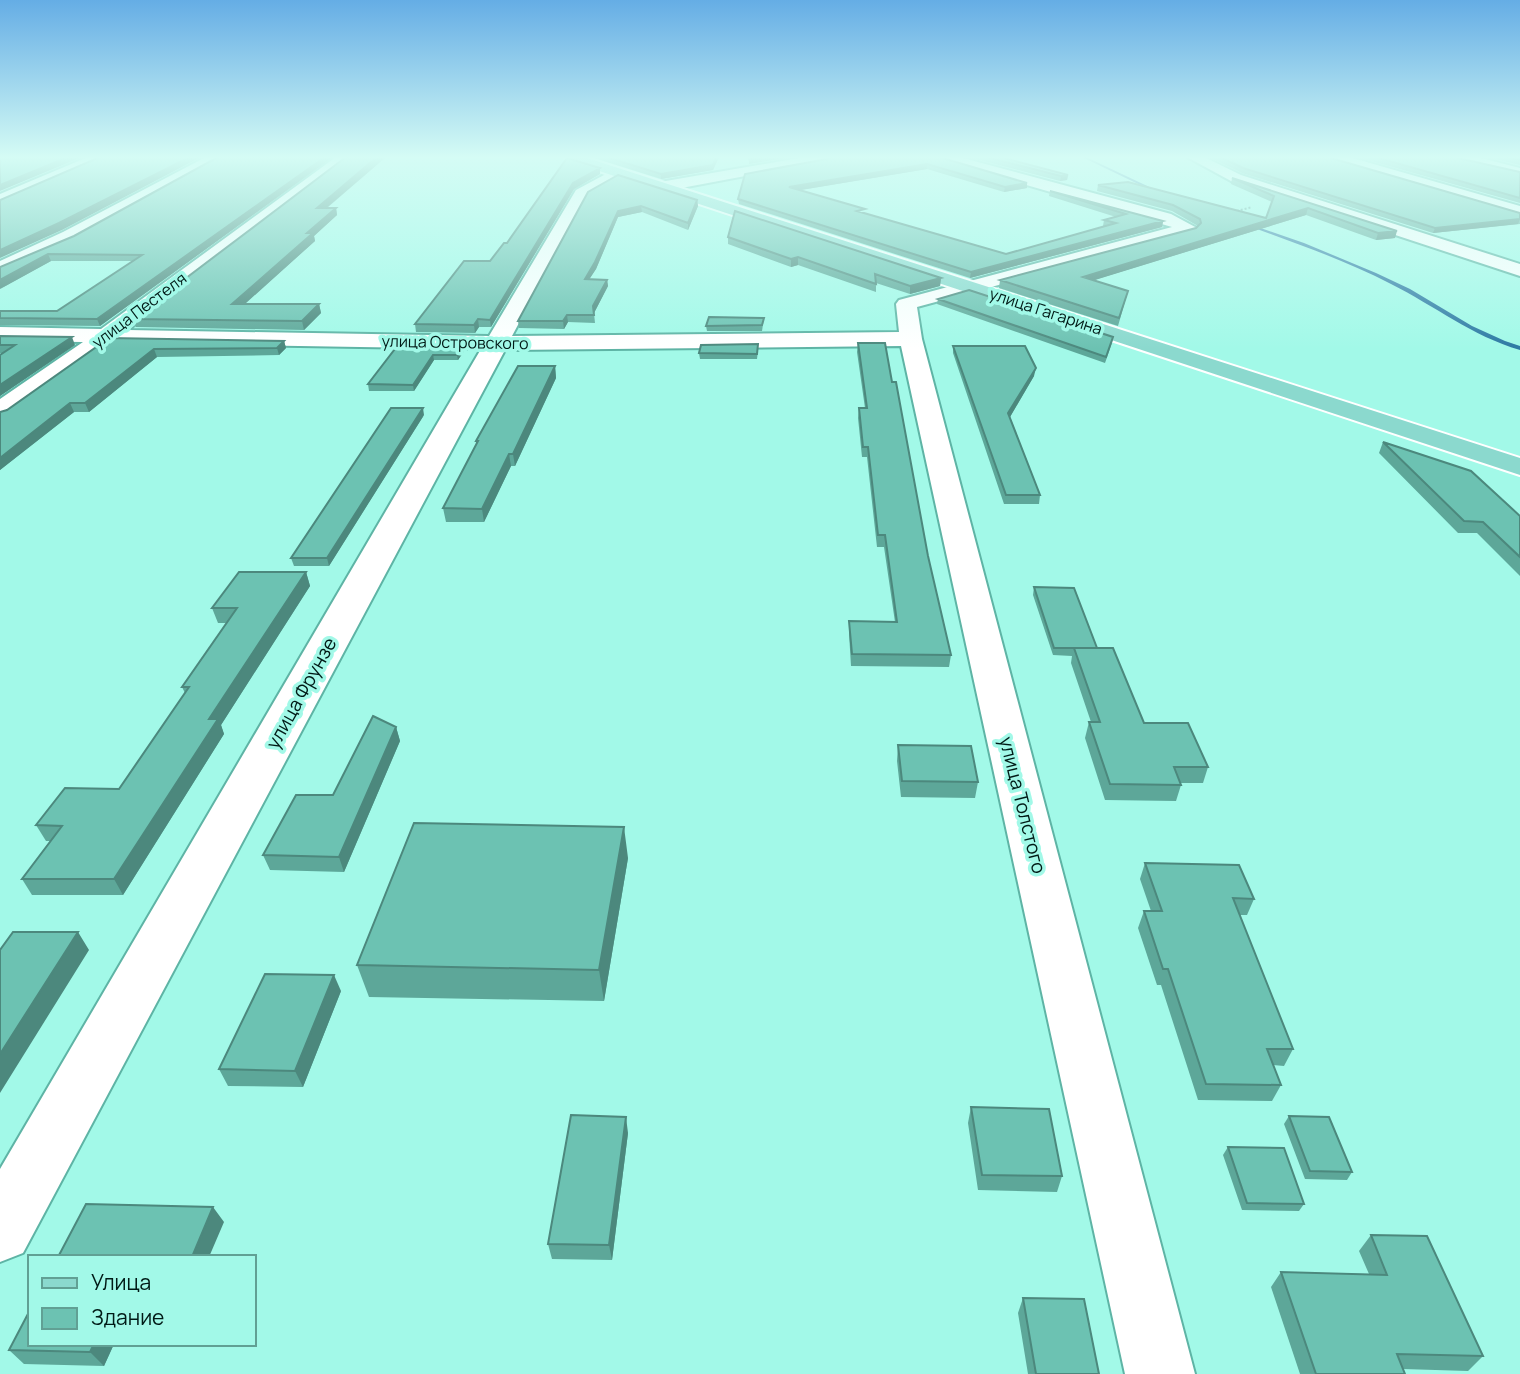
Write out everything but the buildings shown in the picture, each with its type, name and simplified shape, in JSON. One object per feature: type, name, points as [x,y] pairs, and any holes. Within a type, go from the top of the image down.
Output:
[{"type":"main road","name":"улица Гагарина","points":[[767,221],[1520,467]]},
{"type":"street","points":[[0,268],[97,221]]},
{"type":"street","name":"улица Пестеля","points":[[0,411],[106,336],[259,221]]},
{"type":"street","name":"улица Фрунзе","points":[[0,1230],[565,221]]},
{"type":"street","points":[[1172,221],[1188,228]]},
{"type":"street","points":[[1370,221],[1520,271]]},
{"type":"street","points":[[974,287],[1188,228]]},
{"type":"street","name":"улица Толстого","points":[[974,287],[906,304],[911,339],[1160,1374]]},
{"type":"street","name":"улица Островского","points":[[0,334],[497,343],[911,339]]},
{"type":"path","points":[[1188,228],[1202,221]]},
{"type":"waterway","points":[[1248,224],[1374,274],[1408,290],[1486,336],[1520,348]]}]
